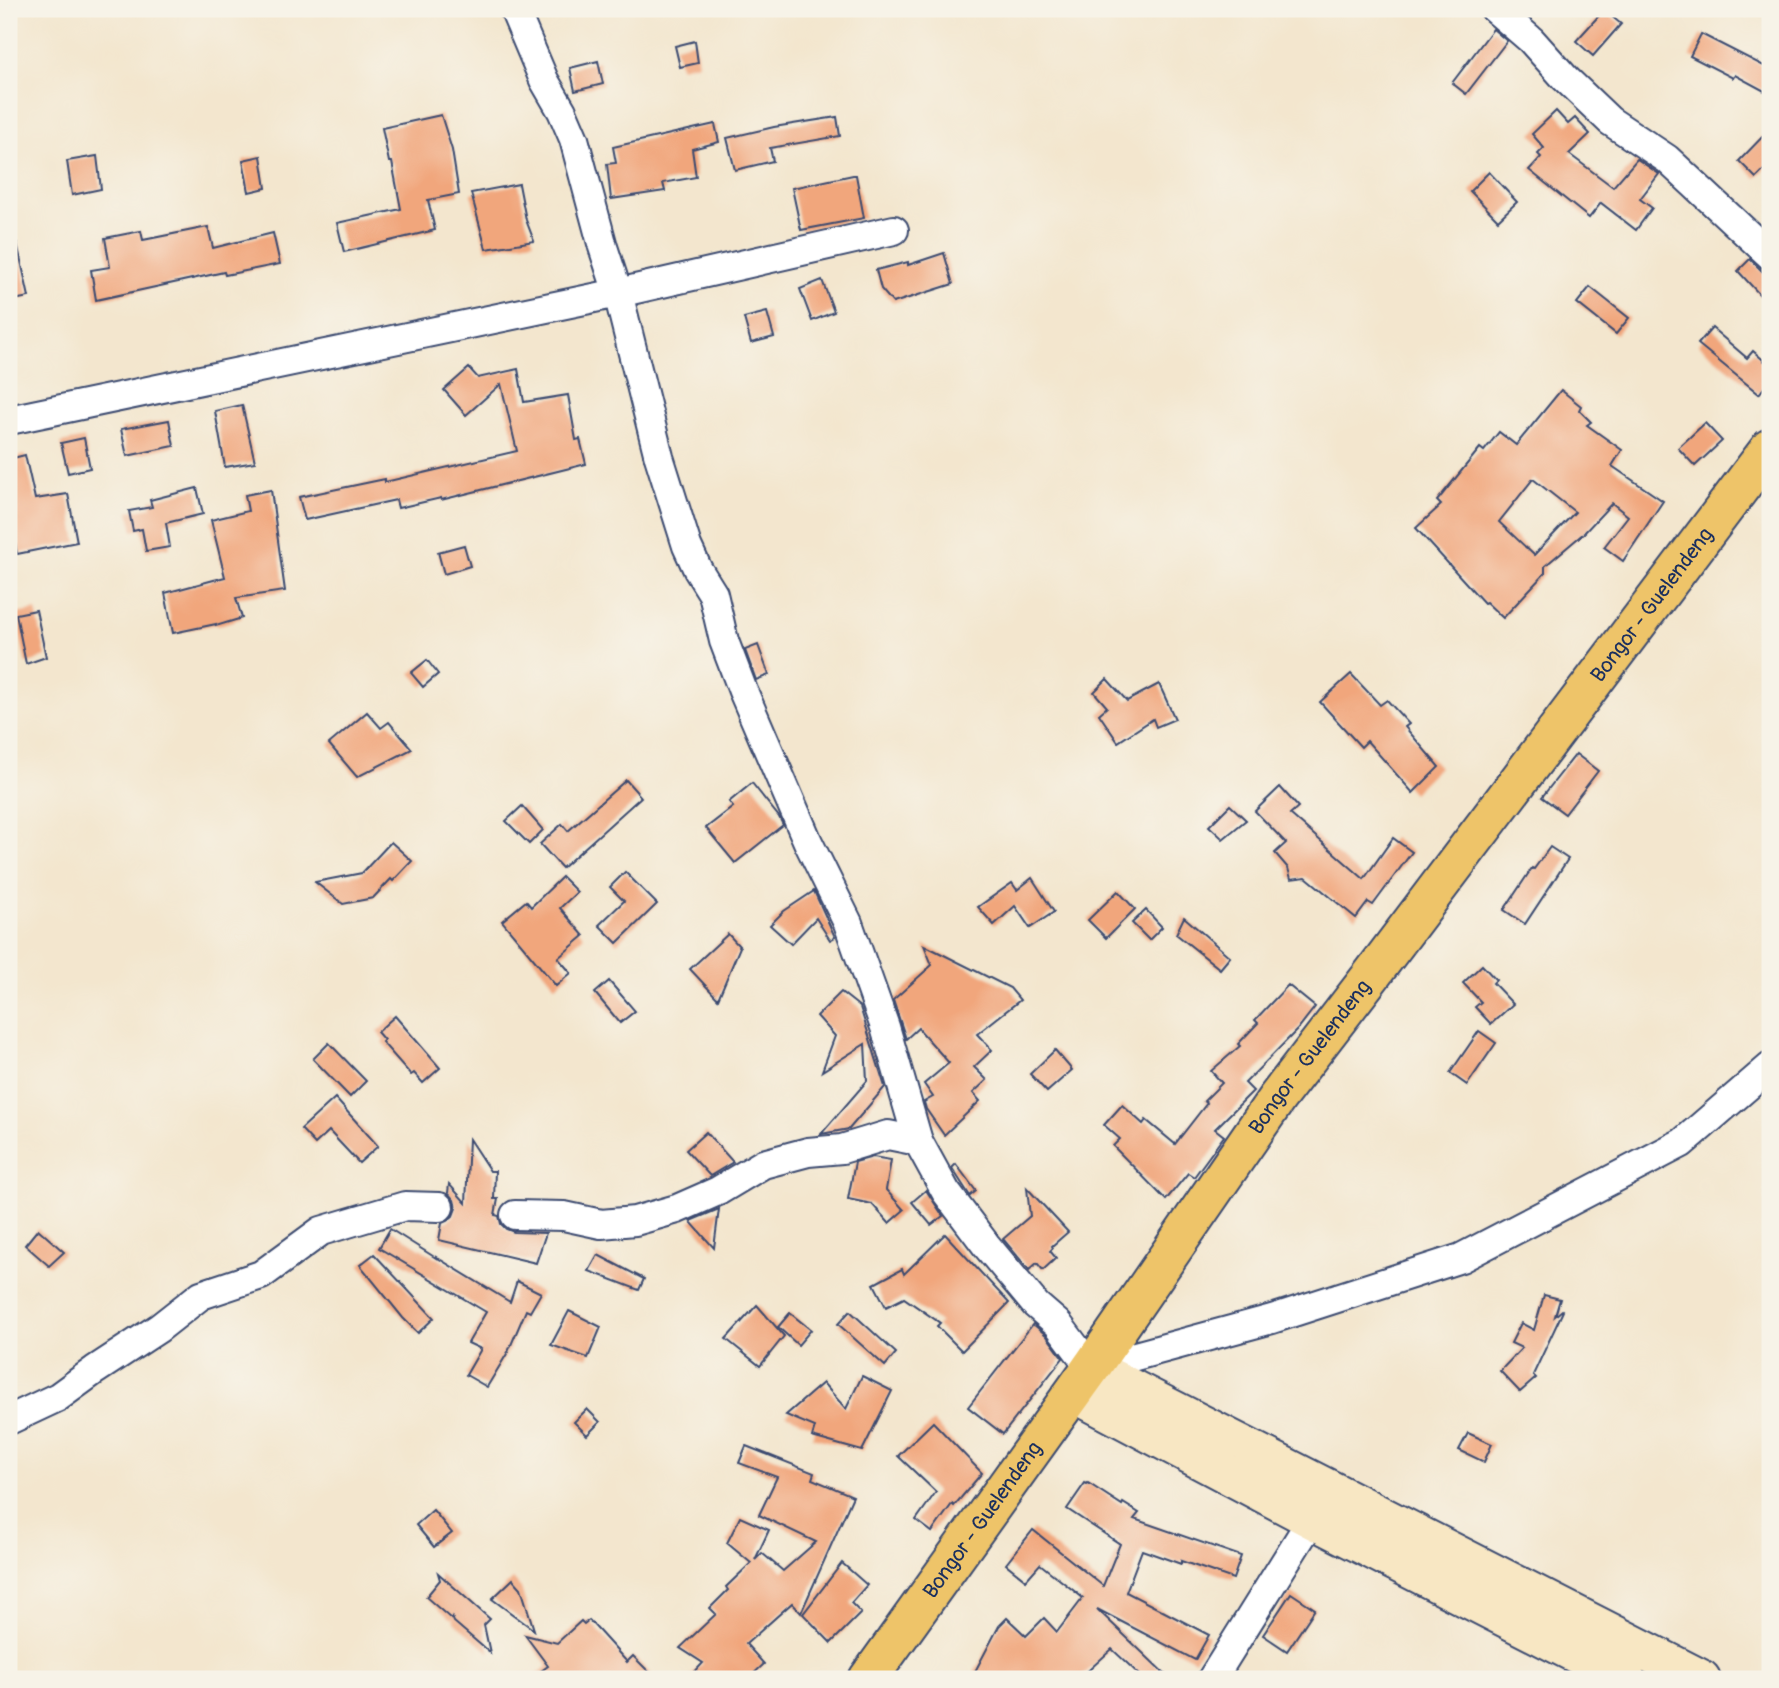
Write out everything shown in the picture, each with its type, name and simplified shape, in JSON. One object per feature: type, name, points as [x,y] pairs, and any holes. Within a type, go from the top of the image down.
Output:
[{"type":"highway","name":"Bongor - Guelendeng","points":[[868,1679],[1082,1380],[1277,1098],[1770,448]]},
{"type":"main road","points":[[1082,1380],[1312,1519],[1626,1679]]},
{"type":"main road","points":[[1082,1380],[1701,1679]]},
{"type":"street","points":[[514,9],[544,80],[574,139],[618,293],[659,457],[687,546],[713,594],[724,641],[743,691],[808,842],[848,923],[885,1027],[918,1141],[941,1183],[962,1213],[1036,1305],[1058,1324],[1082,1380],[1461,1258],[1682,1143],[1770,1067]]},
{"type":"street","points":[[1495,9],[1531,40],[1565,78],[1610,121],[1667,159],[1770,255]]},
{"type":"street","points":[[9,420],[618,293],[894,230]]},
{"type":"street","points":[[515,1215],[564,1216],[601,1224],[635,1220],[677,1209],[718,1191],[763,1164],[808,1152],[842,1149],[888,1135],[918,1141]]},
{"type":"street","points":[[9,1420],[58,1397],[159,1328],[201,1295],[261,1275],[321,1231],[405,1206],[439,1207]]},
{"type":"street","points":[[1212,1679],[1312,1519]]},
{"type":"building","points":[[1604,10],[1621,24],[1593,56],[1576,41]]},
{"type":"building","points":[[1493,29],[1507,41],[1466,94],[1452,83]]},
{"type":"building","points":[[1701,34],[1770,69],[1770,94],[1735,75],[1733,78],[1690,56]]},
{"type":"building","points":[[695,41],[698,63],[680,67],[675,46]]},
{"type":"building","points":[[598,61],[603,84],[575,91],[570,68]]},
{"type":"building","points":[[1556,111],[1568,124],[1575,118],[1590,134],[1569,154],[1613,187],[1637,159],[1659,174],[1640,199],[1652,208],[1636,230],[1601,203],[1589,218],[1529,170],[1541,157],[1538,154],[1544,148],[1532,134]]},
{"type":"building","points":[[441,115],[452,150],[459,194],[428,200],[435,230],[344,252],[337,223],[401,209],[382,128]]},
{"type":"building","points":[[837,117],[840,136],[770,148],[773,161],[735,170],[727,138]]},
{"type":"building","points":[[715,124],[719,142],[692,149],[696,177],[663,183],[665,191],[611,199],[607,164],[616,163],[613,147]]},
{"type":"building","points":[[1770,129],[1770,164],[1756,178],[1739,161]]},
{"type":"building","points":[[97,156],[101,189],[72,195],[67,161]]},
{"type":"building","points":[[261,156],[266,188],[249,192],[243,160]]},
{"type":"building","points":[[1489,172],[1517,202],[1498,220],[1470,191]]},
{"type":"building","points":[[856,175],[864,218],[801,230],[792,188]]},
{"type":"building","points":[[519,184],[526,220],[534,241],[486,249],[471,193]]},
{"type":"building","points":[[208,227],[213,248],[273,233],[280,264],[225,275],[224,272],[96,300],[91,270],[110,267],[105,238],[141,231],[143,240]]},
{"type":"building","points":[[17,243],[29,297],[9,301],[9,244]]},
{"type":"building","points":[[944,253],[953,284],[893,303],[881,289],[876,270],[908,262],[908,265]]},
{"type":"building","points":[[1750,259],[1770,279],[1770,306],[1738,271]]},
{"type":"building","points":[[822,280],[834,312],[812,321],[800,289]]},
{"type":"building","points":[[1590,287],[1629,318],[1616,334],[1577,303]]},
{"type":"building","points":[[767,312],[774,337],[751,343],[744,318]]},
{"type":"building","points":[[1712,328],[1747,358],[1753,351],[1770,366],[1770,380],[1759,394],[1698,344]]},
{"type":"building","points":[[469,368],[478,378],[518,369],[524,402],[568,395],[576,440],[580,439],[586,464],[441,500],[398,508],[396,500],[305,520],[299,497],[385,479],[385,482],[517,451],[501,384],[466,415],[444,390]]},
{"type":"building","points":[[1561,390],[1581,406],[1579,410],[1591,422],[1587,425],[1622,450],[1612,466],[1663,501],[1623,561],[1604,547],[1628,516],[1612,503],[1584,533],[1545,566],[1545,573],[1503,618],[1484,603],[1416,528],[1441,505],[1437,501],[1480,448],[1484,451],[1499,432],[1516,445]],"holes":[[[1533,479],[1575,512],[1534,555],[1499,522]]]},
{"type":"building","points":[[242,405],[255,462],[225,467],[215,411]]},
{"type":"building","points":[[169,420],[174,446],[127,456],[121,429]]},
{"type":"building","points":[[1705,423],[1722,441],[1695,466],[1678,448]]},
{"type":"building","points":[[84,438],[90,468],[68,473],[61,443]]},
{"type":"building","points":[[25,455],[35,499],[68,494],[77,542],[17,554],[9,511],[9,459]]},
{"type":"building","points":[[197,488],[203,514],[166,523],[170,547],[146,551],[142,529],[133,531],[129,511],[152,507],[150,500]]},
{"type":"building","points":[[271,490],[285,591],[236,598],[242,618],[216,626],[173,633],[165,593],[225,577],[211,520],[248,511],[245,495]]},
{"type":"building","points":[[464,545],[470,566],[444,574],[438,552]]},
{"type":"building","points":[[36,610],[46,657],[26,664],[16,614]]},
{"type":"building","points":[[758,645],[769,675],[756,680],[745,650]]},
{"type":"building","points":[[427,660],[438,674],[423,687],[411,673]]},
{"type":"building","points":[[1351,674],[1380,705],[1387,700],[1409,724],[1405,727],[1439,767],[1413,793],[1367,741],[1361,747],[1320,702]]},
{"type":"building","points":[[1107,679],[1127,701],[1159,684],[1175,719],[1156,727],[1153,719],[1118,742],[1099,714],[1107,707],[1094,692]]},
{"type":"building","points":[[367,712],[381,728],[389,722],[412,749],[357,777],[329,744]]},
{"type":"building","points":[[1576,754],[1598,771],[1565,814],[1542,797]]},
{"type":"building","points":[[626,780],[641,797],[562,868],[540,844],[562,824],[568,831]]},
{"type":"building","points":[[752,783],[783,825],[735,863],[706,828],[733,807],[729,802]]},
{"type":"building","points":[[1280,787],[1298,807],[1290,814],[1364,879],[1393,838],[1412,852],[1373,905],[1368,902],[1356,918],[1306,877],[1291,879],[1288,868],[1275,853],[1286,843],[1255,811]]},
{"type":"building","points":[[1230,805],[1246,820],[1223,839],[1209,826]]},
{"type":"building","points":[[522,806],[543,830],[529,844],[506,821]]},
{"type":"building","points":[[391,842],[412,861],[373,898],[343,904],[315,882],[362,873]]},
{"type":"building","points":[[1550,847],[1568,859],[1525,924],[1504,910],[1532,868],[1534,869]]},
{"type":"building","points":[[625,872],[657,904],[617,943],[599,925],[624,901],[610,887]]},
{"type":"building","points":[[562,877],[577,892],[560,908],[584,936],[558,958],[571,973],[556,986],[502,921],[526,901],[531,907]]},
{"type":"building","points":[[1032,878],[1054,912],[1030,928],[1015,906],[994,925],[978,907],[1012,883],[1017,890]]},
{"type":"building","points":[[814,891],[835,937],[830,940],[816,918],[791,944],[770,925],[784,911]]},
{"type":"building","points":[[1118,891],[1135,909],[1106,938],[1088,920]]},
{"type":"building","points":[[1146,910],[1162,927],[1149,940],[1132,923]]},
{"type":"building","points":[[1184,917],[1230,957],[1220,969],[1176,934]]},
{"type":"building","points":[[728,934],[740,947],[718,999],[690,969]]},
{"type":"building","points":[[924,945],[1010,988],[1020,1000],[977,1034],[992,1050],[974,1067],[987,1080],[973,1093],[980,1101],[944,1135],[926,1109],[924,1102],[933,1097],[924,1084],[949,1063],[918,1028],[906,1039],[893,1000],[932,965]]},
{"type":"building","points":[[1482,965],[1496,980],[1493,983],[1513,1004],[1491,1024],[1475,1007],[1481,1002],[1463,983]]},
{"type":"building","points":[[609,981],[635,1011],[620,1023],[595,993]]},
{"type":"building","points":[[1288,985],[1315,1007],[1297,1030],[1245,1083],[1253,1091],[1215,1129],[1224,1136],[1194,1177],[1188,1173],[1166,1200],[1113,1146],[1120,1139],[1104,1125],[1122,1105],[1143,1124],[1146,1120],[1175,1144],[1207,1103],[1204,1101],[1222,1083],[1211,1071],[1240,1046],[1238,1044],[1258,1023],[1255,1020]]},
{"type":"building","points":[[841,992],[860,1007],[885,1087],[849,1129],[821,1134],[867,1081],[865,1044],[822,1071],[835,1036],[817,1016]]},
{"type":"building","points":[[395,1016],[440,1068],[423,1083],[414,1073],[411,1075],[382,1042],[384,1040],[377,1032]]},
{"type":"building","points":[[1479,1031],[1496,1043],[1467,1085],[1450,1073]]},
{"type":"building","points":[[329,1043],[366,1081],[350,1097],[313,1059]]},
{"type":"building","points":[[1055,1050],[1072,1070],[1047,1092],[1030,1074]]},
{"type":"building","points":[[335,1098],[378,1146],[359,1163],[329,1131],[315,1144],[301,1129]]},
{"type":"building","points":[[706,1132],[733,1162],[710,1176],[686,1150]]},
{"type":"building","points":[[469,1139],[490,1171],[495,1171],[494,1199],[498,1199],[495,1215],[499,1216],[501,1224],[514,1232],[546,1233],[536,1263],[439,1240],[442,1223],[453,1216],[456,1208],[448,1193],[449,1184],[466,1203]]},
{"type":"building","points":[[873,1157],[891,1160],[886,1190],[904,1210],[889,1223],[872,1204],[848,1199],[855,1162]]},
{"type":"building","points":[[956,1164],[976,1191],[970,1196],[952,1168]]},
{"type":"building","points":[[1027,1188],[1068,1232],[1052,1246],[1050,1251],[1056,1258],[1043,1270],[1037,1263],[1029,1270],[1003,1239],[1030,1216]]},
{"type":"building","points":[[926,1190],[943,1216],[931,1225],[912,1202]]},
{"type":"building","points":[[719,1209],[714,1248],[690,1221]]},
{"type":"building","points":[[38,1229],[64,1252],[49,1266],[25,1245]]},
{"type":"building","points":[[390,1229],[510,1302],[517,1281],[541,1293],[530,1312],[526,1310],[508,1352],[487,1387],[466,1375],[481,1349],[468,1343],[486,1312],[379,1248]]},
{"type":"building","points":[[945,1234],[1009,1303],[962,1351],[937,1326],[940,1323],[904,1298],[886,1307],[874,1284],[902,1269],[904,1274]]},
{"type":"building","points":[[374,1254],[434,1318],[418,1333],[360,1265]]},
{"type":"building","points":[[598,1255],[644,1279],[639,1290],[589,1271]]},
{"type":"building","points":[[1544,1295],[1560,1299],[1555,1316],[1563,1311],[1533,1375],[1536,1378],[1520,1392],[1500,1371],[1522,1348],[1511,1343],[1521,1323],[1534,1330]]},
{"type":"building","points":[[757,1305],[784,1336],[760,1366],[726,1339]]},
{"type":"building","points":[[569,1311],[601,1327],[588,1358],[551,1345]]},
{"type":"building","points":[[850,1311],[896,1353],[885,1366],[838,1324]]},
{"type":"building","points":[[790,1313],[811,1330],[798,1345],[778,1327]]},
{"type":"building","points":[[1033,1324],[1046,1335],[1063,1358],[1003,1434],[968,1407]]},
{"type":"building","points":[[862,1376],[892,1391],[862,1451],[812,1437],[815,1427],[786,1415],[823,1383],[846,1409]]},
{"type":"building","points":[[587,1409],[600,1422],[587,1435],[574,1422]]},
{"type":"building","points":[[933,1422],[982,1473],[954,1506],[952,1504],[932,1532],[916,1520],[936,1492],[898,1456]]},
{"type":"building","points":[[1468,1433],[1492,1444],[1484,1462],[1459,1450]]},
{"type":"building","points":[[746,1446],[814,1473],[812,1479],[853,1496],[801,1613],[792,1603],[746,1644],[764,1664],[748,1679],[688,1679],[703,1663],[680,1648],[716,1614],[710,1608],[728,1590],[726,1587],[751,1563],[727,1543],[740,1517],[769,1530],[755,1560],[762,1553],[783,1571],[816,1542],[759,1515],[777,1477],[739,1463]]},
{"type":"building","points":[[1085,1483],[1139,1513],[1134,1519],[1241,1556],[1233,1579],[1142,1550],[1126,1592],[1209,1635],[1195,1660],[1097,1609],[1170,1679],[1144,1679],[1112,1649],[1079,1679],[971,1679],[999,1626],[1007,1618],[1026,1636],[1044,1618],[1057,1632],[1083,1598],[1040,1564],[1026,1580],[1006,1564],[1033,1530],[1103,1586],[1120,1544],[1067,1509]]},
{"type":"building","points":[[433,1510],[452,1533],[434,1547],[416,1525]]},
{"type":"building","points":[[842,1563],[867,1585],[851,1603],[861,1613],[831,1643],[803,1614]]},
{"type":"building","points":[[438,1573],[490,1619],[484,1625],[490,1653],[426,1597],[440,1580]]},
{"type":"building","points":[[513,1579],[521,1588],[534,1630],[492,1599]]},
{"type":"building","points":[[1291,1593],[1315,1609],[1287,1651],[1263,1635]]},
{"type":"building","points":[[589,1620],[627,1662],[633,1656],[656,1679],[530,1679],[548,1666],[525,1635],[557,1643],[581,1621],[584,1624]]}]
